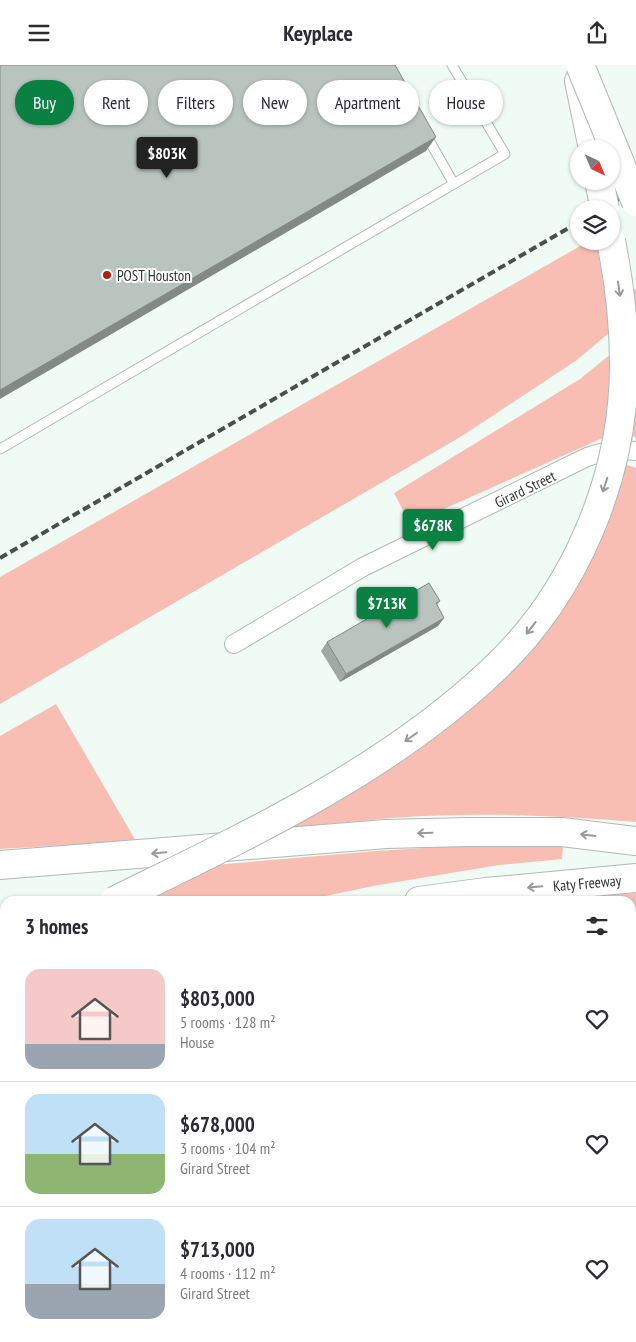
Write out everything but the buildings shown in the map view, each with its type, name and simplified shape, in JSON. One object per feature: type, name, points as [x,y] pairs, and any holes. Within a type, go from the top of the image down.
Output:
[{"type":"highway","points":[[578,65],[591,140]]},
{"type":"highway","points":[[578,65],[636,202]]},
{"type":"highway","points":[[124,896],[294,810],[380,759],[466,695],[494,670],[529,631],[549,604],[583,545],[614,457],[620,420],[624,365],[620,300],[612,250]]},
{"type":"highway","points":[[0,865],[395,834],[562,832],[636,841]]},
{"type":"highway","name":"Katy Freeway","points":[[452,896],[486,891],[636,878]]},
{"type":"street","name":"Girard Street","points":[[234,644],[363,567],[587,457],[610,451],[636,451]]},
{"type":"lane","points":[[0,449],[505,154],[452,65]]},
{"type":"lane","points":[[420,124],[454,184]]},
{"type":"shaded area","points":[[573,250],[598,250],[608,308],[610,332],[577,360],[462,436],[0,704],[0,577]]},
{"type":"shaded area","points":[[636,289],[636,438],[631,435],[630,291]]},
{"type":"shaded area","points":[[612,353],[605,437],[410,524],[394,493],[580,379]]},
{"type":"shaded area","points":[[627,465],[636,468],[636,822],[545,816],[452,815],[391,818],[284,828],[500,681],[615,492]]},
{"type":"shaded area","points":[[56,704],[136,841],[0,849],[0,736]]},
{"type":"shaded area","points":[[472,845],[563,847],[562,859],[499,865],[373,886],[326,896],[150,896],[215,865]]},
{"type":"shaded area","points":[[636,893],[636,896],[599,896]]},
{"type":"railway","points":[[617,200],[636,189]]},
{"type":"railway","points":[[0,558],[570,227]]},
{"type":"place","name":"POST Houston","points":[[107,275]]}]
